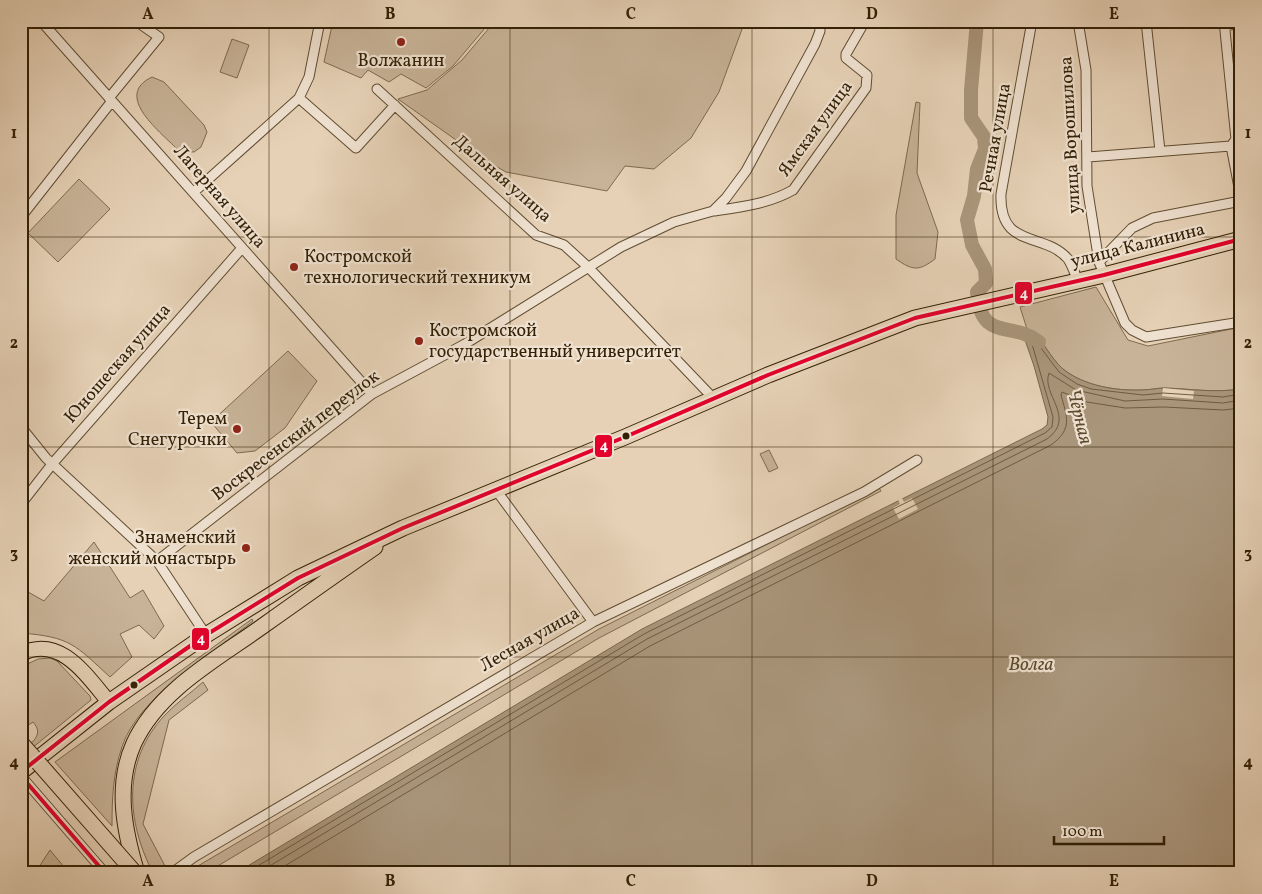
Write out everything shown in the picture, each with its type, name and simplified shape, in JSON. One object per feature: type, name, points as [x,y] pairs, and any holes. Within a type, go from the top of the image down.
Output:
[{"type":"highway","name":"улица Калинина","points":[[402,528],[768,375],[915,318],[1078,281],[1102,268],[1241,239]]},
{"type":"highway","points":[[21,772],[109,702],[206,635],[298,578],[402,528]]},
{"type":"highway","points":[[136,873],[124,825],[122,798],[126,770],[134,744],[156,708],[214,660],[402,528]]},
{"type":"highway","points":[[21,743],[136,873]]},
{"type":"main road","points":[[21,654],[39,648],[58,651],[78,667],[109,702]]},
{"type":"street","name":"Лагерная улица","points":[[41,21],[372,394]]},
{"type":"street","points":[[21,217],[158,37],[136,21]]},
{"type":"street","points":[[194,192],[299,98],[310,76],[320,21]]},
{"type":"street","points":[[588,267],[621,247],[674,222],[713,211],[726,198],[746,172],[815,44],[820,32],[819,21]]},
{"type":"street","name":"Ямская улица","points":[[713,211],[761,204],[779,198],[793,190],[866,88],[867,75],[846,58],[846,54],[865,21]]},
{"type":"street","name":"Речная улица","points":[[1032,21],[1001,194],[1001,209],[1014,232],[1056,250],[1068,260],[1078,281]]},
{"type":"street","name":"улица Ворошилова","points":[[1078,21],[1086,70],[1087,186],[1102,268],[1125,323],[1132,330],[1146,338],[1241,322]]},
{"type":"street","points":[[1146,21],[1160,151]]},
{"type":"street","points":[[1241,23],[1224,24],[1241,200]]},
{"type":"street","name":"Дальняя улица","points":[[377,89],[536,235],[564,245],[588,267],[714,399]]},
{"type":"street","points":[[299,98],[356,148],[395,105]]},
{"type":"street","points":[[1088,157],[1160,151],[1236,141]]},
{"type":"street","name":"улица Калинина","points":[[1102,268],[1132,228],[1153,218],[1241,200]]},
{"type":"street","name":"Юношеская улица","points":[[21,504],[53,464],[242,248]]},
{"type":"street","name":"Воскресенский переулок","points":[[157,561],[372,394],[465,344],[588,267]]},
{"type":"street","points":[[21,427],[53,464],[157,561],[206,635]]},
{"type":"street","name":"Лесная улица","points":[[172,873],[194,857],[593,622],[864,492],[917,460]]},
{"type":"street","points":[[496,490],[593,622]]},
{"type":"street","points":[[21,776],[105,873]]},
{"type":"shaded area","name":"Волжанин","points":[[333,21],[491,21],[453,66],[426,88],[401,74],[389,82],[368,70],[361,78],[324,62]]},
{"type":"shaded area","points":[[495,21],[745,21],[719,92],[691,138],[654,169],[625,166],[607,191],[506,172],[483,159],[398,99],[427,90],[462,60]]},
{"type":"shaded area","points":[[232,39],[249,45],[237,78],[220,72]]},
{"type":"shaded area","points":[[152,77],[164,82],[204,125],[207,132],[201,147],[194,152],[179,151],[152,125],[138,104],[137,94],[141,85]]},
{"type":"shaded area","points":[[916,102],[920,103],[917,173],[938,232],[935,259],[925,266],[916,268],[907,266],[896,259],[896,215]]},
{"type":"shaded area","points":[[79,179],[110,209],[58,262],[28,233]]},
{"type":"shaded area","points":[[1096,287],[1128,340],[1148,346],[1241,327],[1241,389],[1222,391],[1165,388],[1122,390],[1090,383],[1071,375],[1063,369],[1033,333],[1027,329],[1020,307]]},
{"type":"shaded area","points":[[288,351],[317,381],[285,428],[255,451],[237,453],[211,422]]},
{"type":"shaded area","points":[[769,450],[778,468],[769,472],[760,454]]},
{"type":"shaded area","points":[[879,488],[881,491],[599,638],[206,873],[186,873],[599,629]]},
{"type":"shaded area","points":[[94,542],[130,598],[143,590],[164,626],[154,639],[139,625],[120,634],[132,657],[110,677],[71,644],[51,637],[21,633],[21,588],[44,601]]},
{"type":"shaded area","points":[[252,619],[253,621],[178,677],[143,711],[130,729],[122,747],[115,776],[112,826],[55,762]]},
{"type":"shaded area","points":[[50,658],[57,661],[90,696],[91,700],[21,757],[21,752],[32,742],[38,731],[33,722],[24,728],[21,725],[21,667],[38,659]]},
{"type":"shaded area","points":[[203,682],[208,690],[169,720],[143,824],[165,866],[153,873],[137,833],[133,791],[135,771],[141,751],[151,733],[169,711]]},
{"type":"shaded area","points":[[50,850],[69,873],[41,873],[39,867]]},
{"type":"water","name":"Волга","points":[[1027,329],[1038,338],[1063,369],[1071,375],[1090,383],[1132,390],[1165,388],[1212,391],[1241,389],[1241,873],[236,873],[642,629],[1042,429],[1047,425],[1048,417],[1024,337],[1023,332]]},
{"type":"pier","points":[[1163,388],[1194,391],[1193,399],[1162,396]]},
{"type":"pier","points":[[901,496],[904,502],[912,498],[918,509],[899,519],[893,508],[900,504],[897,497]]},
{"type":"waterway","name":"Чёрная","points":[[977,21],[971,90],[971,118],[984,137],[985,149],[977,169],[974,196],[967,220],[972,245],[985,269],[986,283],[977,292],[980,308],[984,318],[991,324],[999,328],[1018,332],[1039,342]]},
{"type":"transit line","name":"4","points":[[21,772],[109,702],[206,635],[298,578],[403,528],[625,437],[768,375],[915,318],[1104,275],[1241,239]]},
{"type":"transit line","name":"4","points":[[21,776],[105,873]]},
{"type":"place","name":"Волжанин","points":[[401,42]]},
{"type":"place","name":"Костромской технологический техникум","points":[[294,267]]},
{"type":"place","name":"Костромской государственный университет","points":[[419,341]]},
{"type":"place","name":"Терем Cнегурочки","points":[[237,429]]},
{"type":"place","name":"Знаменский женский монастырь","points":[[246,548]]}]
